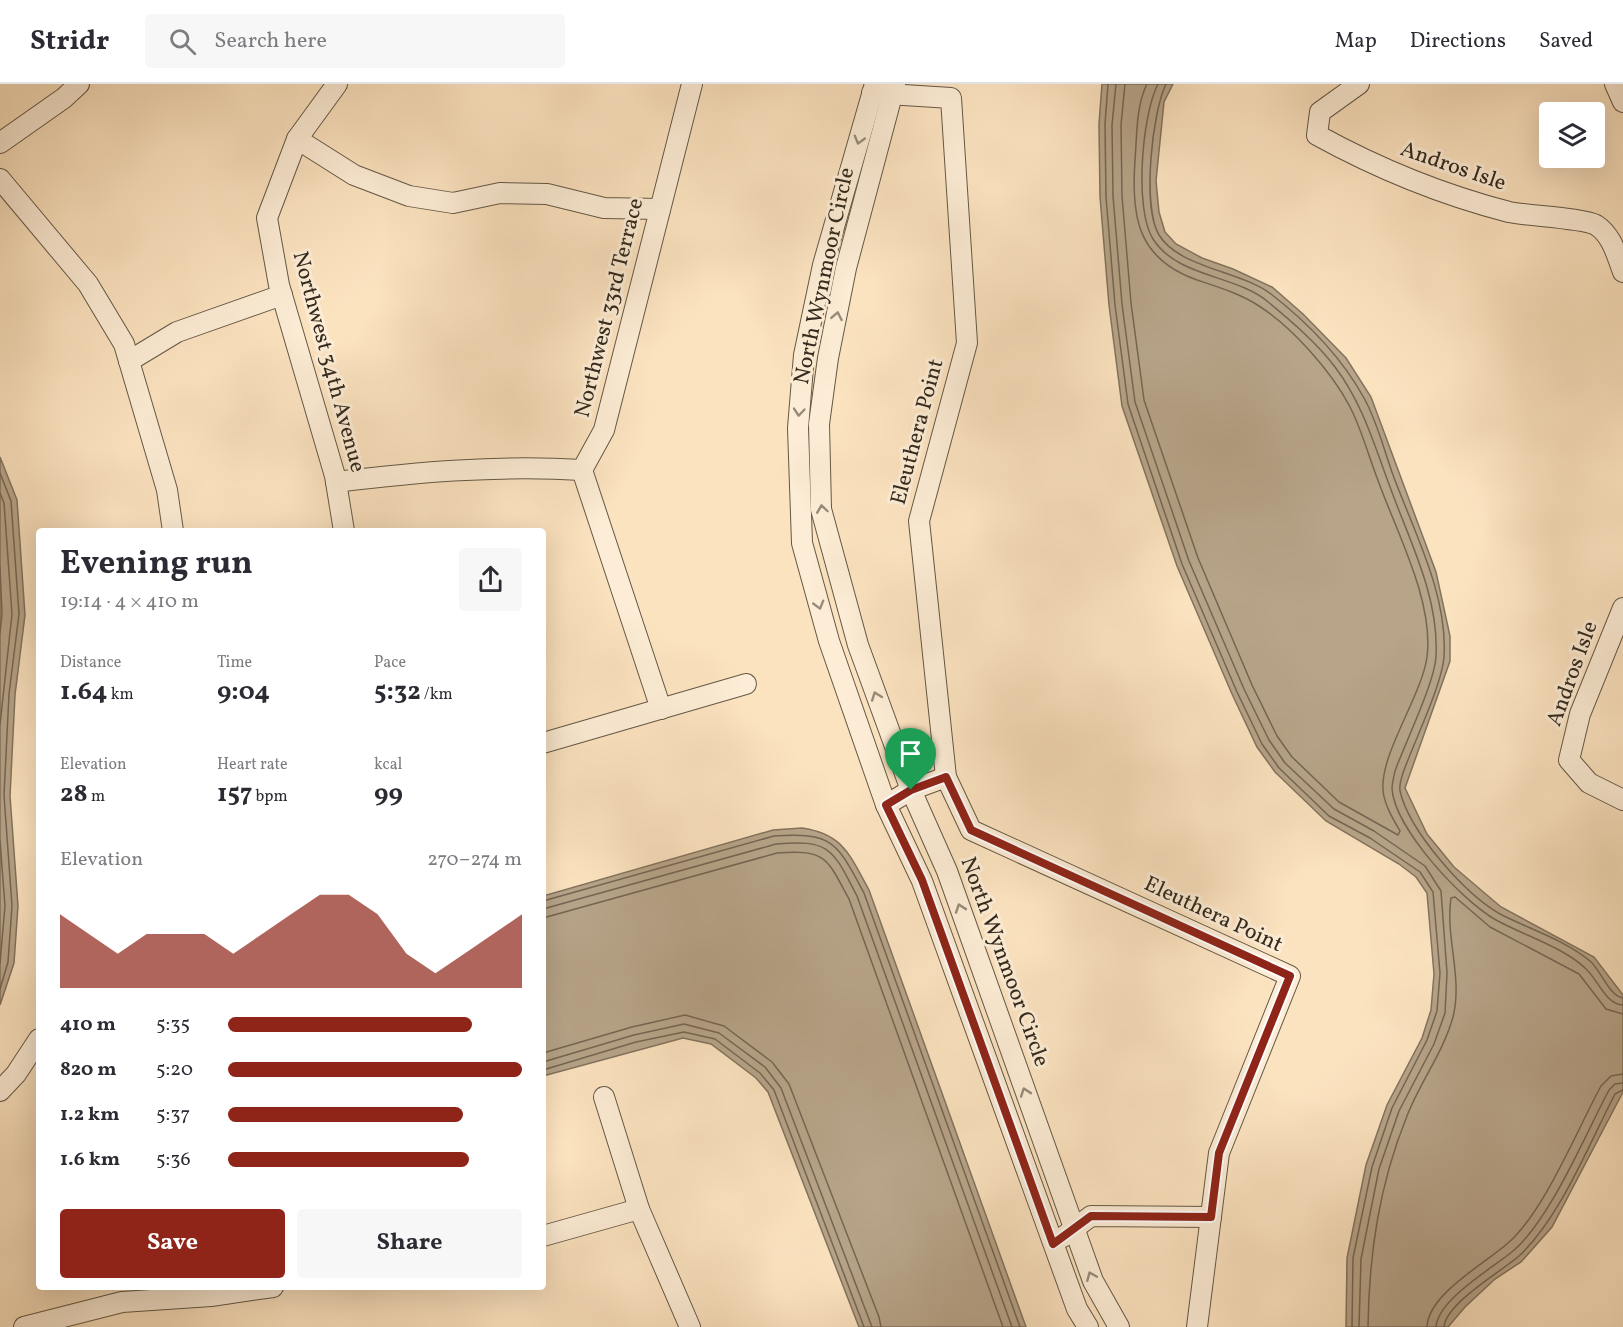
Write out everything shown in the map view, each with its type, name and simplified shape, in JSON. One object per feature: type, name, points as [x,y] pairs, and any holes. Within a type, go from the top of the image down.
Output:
[{"type":"street","points":[[0,142],[64,99],[79,84]]},
{"type":"street","name":"Northwest 34th Avenue","points":[[337,84],[297,139],[267,218],[282,295],[336,482],[344,528]]},
{"type":"street","name":"Northwest 33rd Terrace","points":[[582,470],[604,430],[692,84]]},
{"type":"street","name":"Andros Isle","points":[[1359,84],[1320,112],[1317,135],[1357,157],[1418,182],[1510,212],[1595,224],[1610,238],[1623,272]]},
{"type":"street","points":[[1615,84],[1623,102]]},
{"type":"street","name":"Eleuthera Point","points":[[883,89],[953,91],[967,343],[919,521],[946,777],[971,830],[1290,976],[1219,1153],[1197,1327]]},
{"type":"street","name":"North Wynmoor Circle","points":[[883,89],[828,358],[819,424],[821,509],[858,645],[911,790],[947,871],[1073,1229],[1093,1281],[1119,1327]]},
{"type":"street","name":"North Wynmoor Circle","points":[[883,89],[823,265],[804,355],[798,428],[801,543],[829,641],[886,805],[922,880],[1077,1309],[1088,1327]]},
{"type":"street","points":[[297,139],[354,175],[409,196],[453,203],[500,193],[547,194],[603,208],[660,208]]},
{"type":"street","points":[[0,179],[88,284],[124,344],[167,490],[173,528]]},
{"type":"street","points":[[129,361],[177,332],[282,295]]},
{"type":"street","points":[[336,482],[418,472],[529,466],[582,470],[661,708]]},
{"type":"street","name":"Andros Isle","points":[[1623,608],[1580,714],[1569,760],[1589,783],[1623,800]]},
{"type":"street","points":[[546,742],[746,684]]},
{"type":"street","points":[[886,805],[911,790],[946,777]]},
{"type":"street","points":[[0,1091],[16,1074],[36,1044]]},
{"type":"street","points":[[604,1097],[639,1209],[690,1327]]},
{"type":"street","points":[[546,1235],[639,1209]]},
{"type":"street","points":[[1053,1244],[1091,1216],[1211,1217]]},
{"type":"street","points":[[24,1327],[122,1302],[211,1296],[252,1290]]},
{"type":"water","points":[[1102,84],[1173,84],[1164,102],[1156,181],[1159,212],[1165,232],[1176,244],[1202,258],[1272,287],[1303,314],[1346,358],[1371,397],[1436,572],[1450,636],[1450,661],[1405,788],[1427,834],[1454,867],[1501,907],[1594,957],[1623,995],[1623,1092],[1552,1227],[1521,1262],[1495,1279],[1465,1307],[1448,1327],[1346,1327],[1347,1258],[1366,1165],[1387,1105],[1422,1038],[1431,1010],[1434,974],[1427,893],[1416,877],[1399,864],[1326,821],[1275,772],[1257,747],[1177,566],[1122,406],[1109,305],[1100,197],[1099,124]]},
{"type":"water","points":[[0,457],[17,500],[25,615],[15,695],[10,796],[18,906],[14,963],[0,1005]]},
{"type":"water","points":[[802,828],[828,835],[837,841],[851,857],[869,890],[1026,1327],[859,1327],[768,1092],[756,1078],[711,1044],[683,1038],[546,1075],[546,895],[773,830]]},
{"type":"route","points":[[946,777],[971,830],[1290,976],[1219,1153],[1211,1217],[1091,1216],[1053,1244],[922,880],[886,805],[911,790],[946,777]]}]
